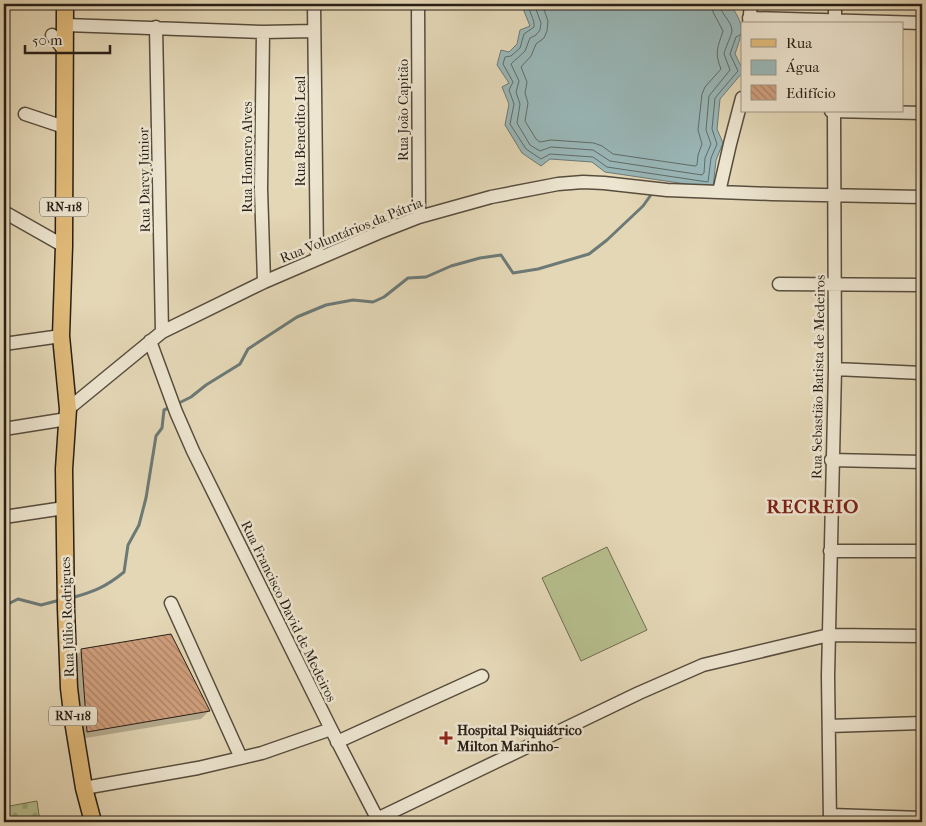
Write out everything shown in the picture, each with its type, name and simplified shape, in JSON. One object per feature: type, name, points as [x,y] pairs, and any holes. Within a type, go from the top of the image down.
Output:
[{"type":"main road","name":"RN-118","points":[[65,4],[64,246],[61,336],[67,414]]},
{"type":"main road","name":"Rua Júlio Rodrigues","points":[[67,414],[64,508],[69,688],[77,753],[93,822]]},
{"type":"street","name":"Rua Benedito Leal","points":[[314,4],[317,258]]},
{"type":"street","name":"Rua João Capitão","points":[[418,4],[419,217]]},
{"type":"street","points":[[750,4],[749,21],[922,22]]},
{"type":"street","points":[[835,4],[835,22]]},
{"type":"street","points":[[66,25],[263,32],[314,31]]},
{"type":"street","name":"Rua Darcy Júnior","points":[[156,27],[162,332]]},
{"type":"street","name":"Rua Homero Alves","points":[[263,32],[262,189],[264,282]]},
{"type":"street","points":[[52,35],[64,50]]},
{"type":"street","points":[[720,192],[730,144],[741,105]]},
{"type":"street","name":"Rua Sebastião Batista de Medeiros","points":[[830,819],[829,636],[831,460],[835,369],[833,112]]},
{"type":"street","points":[[878,112],[922,113]]},
{"type":"street","points":[[25,114],[64,127]]},
{"type":"street","name":"Rua Voluntários da Pátria","points":[[67,414],[162,332],[317,258],[419,217],[492,197],[558,184],[604,183],[667,190],[922,197]]},
{"type":"street","points":[[4,212],[64,246]]},
{"type":"street","points":[[779,284],[922,285]]},
{"type":"street","points":[[4,344],[61,336]]},
{"type":"street","name":"Rua Francisco David de Medeiros","points":[[150,341],[170,397],[193,452],[337,742],[378,820]]},
{"type":"street","points":[[835,369],[922,373]]},
{"type":"street","points":[[4,429],[67,414]]},
{"type":"street","points":[[831,460],[922,462]]},
{"type":"street","points":[[4,517],[64,508]]},
{"type":"street","points":[[830,551],[922,551]]},
{"type":"street","points":[[171,603],[241,758]]},
{"type":"street","points":[[378,820],[639,693],[703,665],[829,636],[922,636]]},
{"type":"street","points":[[337,742],[482,676]]},
{"type":"street","points":[[829,726],[922,723]]},
{"type":"street","points":[[84,788],[198,768],[262,753],[331,729]]},
{"type":"street","points":[[830,819],[922,818]]},
{"type":"green space","points":[[607,547],[647,630],[581,661],[542,578]]},
{"type":"green space","points":[[37,801],[40,822],[4,822],[4,807]]},
{"type":"water","points":[[523,4],[730,4],[741,28],[735,54],[741,66],[741,74],[720,99],[717,129],[723,143],[716,160],[713,188],[605,172],[592,162],[550,159],[541,166],[522,153],[505,125],[509,104],[502,87],[509,83],[497,65],[501,50],[509,52],[517,44],[520,30],[530,26]]},
{"type":"building","points":[[171,634],[210,711],[87,732],[81,649]]},
{"type":"waterway","points":[[177,404],[191,397],[206,385],[240,364],[248,349],[297,317],[326,305],[353,300],[373,302],[384,297],[408,278],[426,277],[451,266],[480,258],[501,255],[513,273],[538,269],[589,254],[643,206],[653,192]]},
{"type":"waterway","points":[[71,598],[99,588],[124,572],[128,545],[139,525],[146,498],[156,436],[162,428],[164,410],[171,407]]},
{"type":"waterway","points":[[4,606],[18,599],[41,605],[60,600]]},
{"type":"place","name":"Hospital Psiquiátrico Milton Marinho-","points":[[446,738]]},
{"type":"district","name":"RECREIO","points":[[813,506]]}]
